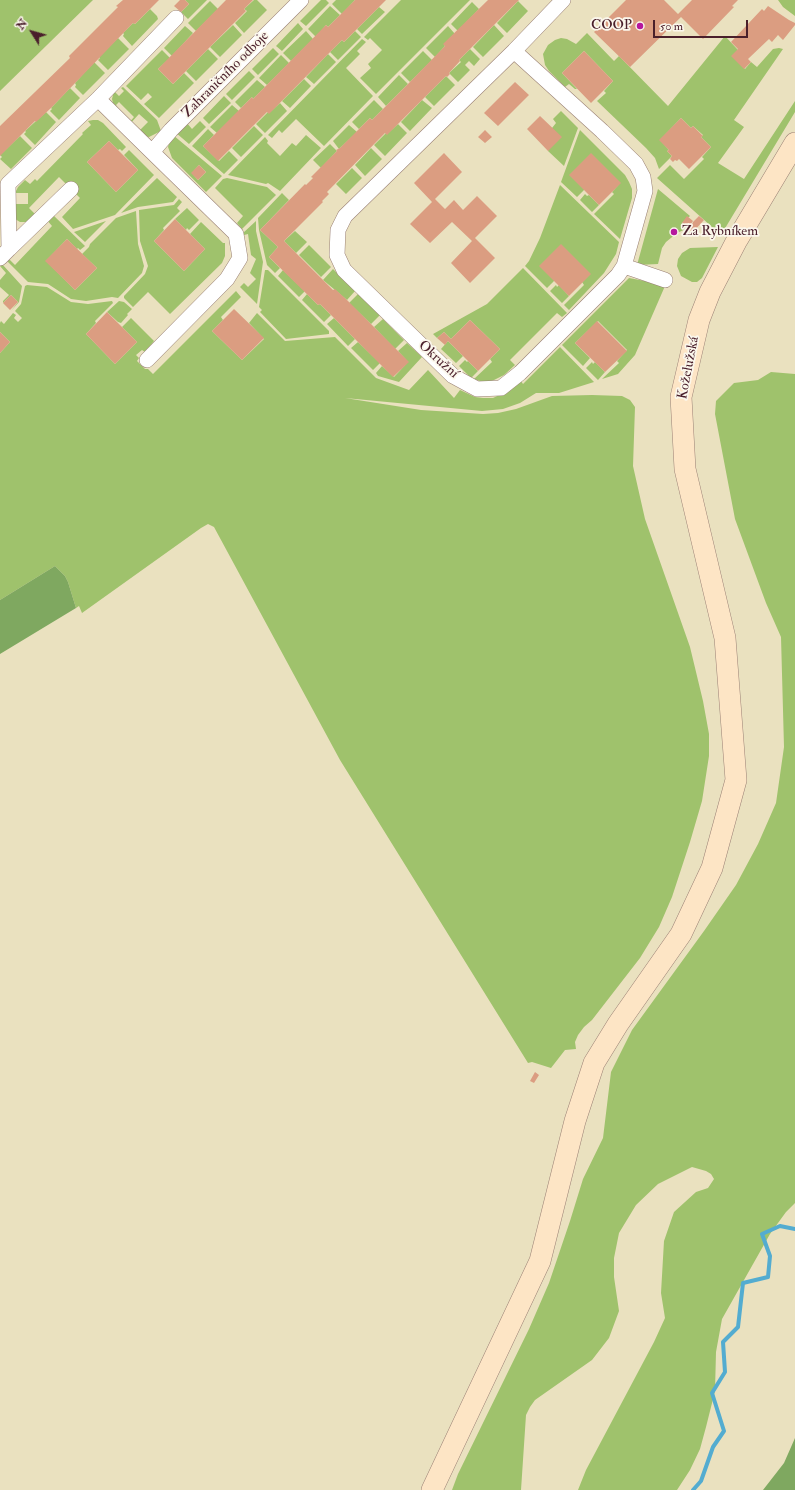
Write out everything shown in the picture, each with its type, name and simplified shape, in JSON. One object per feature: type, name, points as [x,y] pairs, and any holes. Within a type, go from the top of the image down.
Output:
[{"type":"main road","name":"Koželužská","points":[[432,1490],[540,1261],[575,1121],[594,1062],[618,1024],[681,934],[712,868],[736,780],[725,638],[686,469],[681,397],[699,320],[710,292],[737,240],[795,143]]},
{"type":"street","name":"Zahraničního odboje","points":[[152,152],[171,130],[301,0]]},
{"type":"street","name":"Okružní","points":[[514,51],[636,164],[643,177],[645,191],[624,266],[618,275],[520,373],[501,388],[477,389],[453,376],[344,270],[337,255],[338,230],[345,216],[514,51],[563,0]]},
{"type":"street","points":[[5,254],[8,184],[98,98],[176,18]]},
{"type":"street","points":[[98,98],[236,234],[240,258],[227,279],[147,360]]},
{"type":"street","points":[[5,254],[71,189]]},
{"type":"street","points":[[624,266],[665,280]]},
{"type":"green space","points":[[0,0],[93,0],[0,91]]},
{"type":"green space","points":[[185,0],[207,0],[188,19],[181,12],[189,4]]},
{"type":"green space","points":[[254,0],[257,0],[267,10],[244,33],[235,23],[247,11],[244,9]]},
{"type":"green space","points":[[321,0],[326,0],[329,3],[306,26],[300,21]]},
{"type":"green space","points":[[336,0],[355,0],[342,14],[332,4]]},
{"type":"green space","points":[[401,0],[470,0],[376,94],[360,78],[371,68],[368,64],[382,50],[370,38],[368,40],[364,37]]},
{"type":"green space","points":[[778,0],[795,0],[795,16],[783,7]]},
{"type":"green space","points":[[210,1],[218,9],[196,31],[188,23]]},
{"type":"green space","points":[[518,1],[528,11],[507,33],[497,23]]},
{"type":"green space","points":[[472,2],[479,9],[458,31],[451,24]]},
{"type":"green space","points":[[330,6],[340,15],[328,27],[326,25],[316,37],[308,29]]},
{"type":"green space","points":[[379,7],[385,12],[362,34],[357,29]]},
{"type":"green space","points":[[150,9],[158,19],[132,46],[123,36],[123,33],[133,23],[135,24]]},
{"type":"green space","points":[[298,23],[303,29],[282,51],[276,46]]},
{"type":"green space","points":[[233,25],[242,35],[220,57],[210,47]]},
{"type":"green space","points":[[494,25],[504,36],[483,57],[473,47]]},
{"type":"green space","points":[[185,26],[193,33],[172,56],[164,48]]},
{"type":"green space","points":[[448,26],[455,34],[444,44],[445,46],[435,57],[426,48]]},
{"type":"green space","points":[[306,31],[313,39],[291,61],[283,53]]},
{"type":"green space","points":[[355,31],[361,37],[338,60],[330,52],[342,40],[344,42]]},
{"type":"green space","points":[[587,33],[614,61],[619,56],[668,106],[725,36],[738,50],[732,56],[745,69],[751,62],[757,67],[773,49],[783,49],[734,120],[744,127],[718,163],[744,179],[795,101],[795,112],[721,235],[657,178],[670,165],[684,179],[704,159],[702,157],[711,147],[701,137],[703,135],[693,126],[691,128],[681,118],[660,140],[672,156],[659,169],[655,158],[646,148],[597,101],[606,93],[604,91],[613,81],[584,51],[562,73],[577,89],[569,84],[565,87],[545,65],[543,54],[548,45],[561,38],[567,39],[576,44]]},
{"type":"green space","points":[[118,38],[129,49],[108,70],[98,60],[100,58],[99,57]]},
{"type":"green space","points":[[362,39],[366,42],[357,51],[360,54],[346,68],[373,96],[324,146],[296,119],[282,133],[279,130],[272,138],[268,135]]},
{"type":"green space","points":[[273,48],[279,54],[258,75],[252,69]]},
{"type":"green space","points":[[208,49],[218,59],[196,81],[186,71]]},
{"type":"green space","points":[[470,49],[480,59],[474,66],[469,61],[465,65],[470,70],[458,82],[449,73],[461,62],[459,60]]},
{"type":"green space","points":[[162,50],[170,58],[158,69],[173,84],[184,73],[194,83],[159,118],[144,104],[152,97],[148,93],[141,100],[126,86]]},
{"type":"green space","points":[[423,51],[432,60],[410,82],[401,73]]},
{"type":"green space","points":[[328,54],[336,62],[314,84],[306,77]]},
{"type":"green space","points":[[281,55],[289,63],[267,85],[259,78]]},
{"type":"green space","points":[[94,62],[105,73],[83,95],[75,87],[75,83]]},
{"type":"green space","points":[[249,71],[255,77],[232,100],[226,94]]},
{"type":"green space","points":[[399,75],[408,84],[386,106],[378,97]]},
{"type":"green space","points":[[446,76],[455,85],[434,106],[425,97]]},
{"type":"green space","points":[[304,79],[311,86],[290,108],[282,101]]},
{"type":"green space","points":[[257,80],[265,87],[241,108],[235,102]]},
{"type":"green space","points":[[123,87],[157,120],[161,131],[149,137],[142,136],[137,133],[148,122],[139,114],[129,125],[128,124],[134,117],[119,102],[116,105],[118,108],[115,111],[112,99],[114,91],[119,96],[124,91],[121,88]]},
{"type":"green space","points":[[70,88],[80,98],[59,120],[50,111],[52,109],[51,108]]},
{"type":"green space","points":[[224,96],[231,103],[209,124],[203,118]]},
{"type":"green space","points":[[374,100],[383,109],[372,120],[370,118],[359,129],[352,122]]},
{"type":"green space","points":[[422,100],[432,108],[410,131],[401,122]]},
{"type":"green space","points":[[280,103],[287,111],[265,133],[256,124]]},
{"type":"green space","points":[[232,105],[239,111],[217,133],[210,127]]},
{"type":"green space","points":[[561,111],[578,128],[564,166],[548,151],[552,128],[556,123],[553,119]]},
{"type":"green space","points":[[46,112],[56,122],[35,145],[24,134],[26,132],[25,131]]},
{"type":"green space","points":[[98,120],[103,123],[126,147],[122,151],[120,149],[118,150],[109,141],[87,162],[116,192],[138,170],[124,155],[129,150],[154,175],[115,215],[73,229],[62,217],[80,198],[59,177],[29,208],[36,215],[27,222],[20,222],[15,219],[15,204],[28,204],[28,193],[15,193],[18,187],[25,180],[30,184],[35,179],[37,181],[91,125],[88,121]]},
{"type":"green space","points":[[200,121],[206,127],[189,144],[175,132],[186,122],[192,129]]},
{"type":"green space","points":[[398,124],[407,133],[385,156],[374,145]]},
{"type":"green space","points":[[349,125],[357,132],[339,149],[333,141]]},
{"type":"green space","points":[[254,126],[263,135],[241,157],[232,148]]},
{"type":"green space","points":[[208,129],[214,135],[203,146],[219,161],[229,151],[238,160],[224,174],[192,146]]},
{"type":"green space","points":[[580,130],[625,175],[632,189],[632,198],[620,239],[594,214],[614,194],[612,192],[620,183],[584,190],[577,197],[561,182]]},
{"type":"green space","points":[[173,135],[222,176],[206,192],[172,158],[168,147],[170,139]],"holes":[[[199,165],[206,172],[198,180],[192,173]]]},
{"type":"green space","points":[[306,135],[321,148],[280,191],[268,183],[266,184],[228,175],[265,137],[268,141],[267,143],[280,156],[292,143],[296,146]]},
{"type":"green space","points":[[20,136],[32,148],[11,169],[0,159],[2,157],[0,155]]},
{"type":"green space","points":[[330,144],[337,151],[321,168],[313,160]]},
{"type":"green space","points":[[371,148],[382,159],[365,176],[355,165]]},
{"type":"green space","points":[[352,168],[362,178],[346,194],[336,184]]},
{"type":"green space","points":[[157,178],[177,197],[173,202],[138,207],[121,213]]},
{"type":"green space","points":[[227,178],[267,187],[276,195],[242,229],[237,223],[243,216],[215,188],[223,179]]},
{"type":"green space","points":[[560,185],[619,242],[616,254],[604,273],[569,310],[564,305],[584,285],[582,282],[554,281],[547,288],[525,266],[540,238]]},
{"type":"green space","points":[[658,189],[690,216],[682,223],[688,228],[677,233],[666,242],[662,248],[658,264],[637,265]]},
{"type":"green space","points":[[282,193],[289,200],[260,230],[278,247],[269,257],[280,268],[275,273],[267,265],[259,230],[258,218]]},
{"type":"green space","points":[[585,194],[587,196],[589,195],[599,205],[592,212],[580,200]]},
{"type":"green space","points":[[179,199],[182,202],[177,208],[180,211],[163,228],[164,230],[154,241],[184,271],[205,249],[190,234],[201,222],[223,243],[225,243],[225,256],[222,263],[170,314],[148,292],[133,307],[124,298],[124,296],[145,274],[148,266],[140,241],[139,210],[174,205]]},
{"type":"green space","points":[[187,208],[199,220],[189,230],[187,228],[186,230],[175,219]]},
{"type":"green space","points":[[136,211],[138,244],[144,266],[142,273],[118,298],[112,297],[86,301],[71,299],[48,284],[28,282],[6,260],[8,258],[15,265],[52,226],[46,219],[52,214],[85,246],[80,250],[78,248],[77,249],[67,239],[46,261],[75,290],[97,268],[82,254],[116,218]]},
{"type":"green space","points":[[106,221],[85,242],[74,232]]},
{"type":"green space","points":[[256,221],[256,231],[263,262],[257,304],[240,287],[244,283],[248,287],[256,279],[250,273],[256,259],[251,255],[248,234],[244,235],[243,233]]},
{"type":"green space","points":[[295,231],[307,242],[296,253],[284,241]]},
{"type":"green space","points":[[309,245],[331,267],[321,277],[299,255]]},
{"type":"green space","points":[[718,247],[702,278],[697,282],[692,282],[681,276],[677,266],[678,259],[682,253],[690,248]]},
{"type":"green space","points":[[2,264],[22,286],[19,302],[11,311],[18,302],[11,295],[3,303],[9,295],[0,287],[0,280],[6,273],[0,266]]},
{"type":"green space","points":[[523,268],[567,313],[562,317],[557,313],[510,360],[515,365],[504,375],[490,382],[483,382],[474,379],[492,362],[490,359],[500,349],[470,320],[451,339],[444,332],[437,338],[433,334],[487,304]]},
{"type":"green space","points":[[333,269],[355,291],[347,300],[323,280]]},
{"type":"green space","points":[[265,270],[268,270],[329,331],[329,334],[286,339],[260,312],[262,310],[259,307]]},
{"type":"green space","points":[[283,270],[305,291],[299,297],[278,276]]},
{"type":"green space","points":[[629,278],[665,286],[635,355],[618,374],[602,379],[619,363],[617,361],[627,350],[598,321],[575,343],[590,358],[583,366],[562,345]]},
{"type":"green space","points":[[556,285],[557,287],[559,285],[569,296],[562,303],[550,291]]},
{"type":"green space","points":[[25,286],[47,287],[71,302],[88,304],[112,301],[113,303],[95,321],[96,323],[86,334],[115,364],[137,342],[122,327],[131,318],[154,341],[145,352],[142,350],[136,355],[139,358],[137,361],[153,374],[236,291],[241,297],[221,317],[223,320],[212,331],[242,360],[264,339],[249,323],[257,313],[285,341],[335,337],[376,378],[409,390],[428,370],[454,398],[460,390],[475,397],[493,398],[512,389],[521,381],[523,384],[560,347],[594,382],[559,393],[536,393],[520,403],[503,409],[482,411],[345,398],[421,410],[483,414],[498,413],[516,409],[552,396],[622,396],[630,400],[635,407],[633,466],[645,519],[690,647],[709,734],[709,756],[702,801],[672,897],[659,927],[640,958],[592,1020],[578,1035],[575,1042],[576,1049],[565,1050],[551,1068],[532,1062],[528,1063],[340,760],[214,527],[208,524],[201,528],[82,613],[79,606],[76,608],[65,576],[55,566],[0,600],[0,353],[10,342],[0,332],[0,323],[1,321],[4,324],[13,313],[16,315],[14,318],[18,322],[22,318],[15,311],[21,304]]},
{"type":"green space","points":[[307,294],[331,315],[324,322],[302,300]]},
{"type":"green space","points":[[358,294],[380,315],[371,324],[349,303]]},
{"type":"green space","points":[[119,301],[124,302],[132,309],[121,323],[107,312]]},
{"type":"green space","points":[[334,318],[355,339],[348,346],[327,324]]},
{"type":"green space","points":[[383,319],[404,340],[395,349],[374,327]]},
{"type":"green space","points":[[448,341],[463,356],[456,363],[441,349]]},
{"type":"green space","points":[[358,342],[380,363],[373,370],[351,348]]},
{"type":"green space","points":[[407,343],[422,357],[399,382],[378,376],[376,373],[382,366],[394,377],[408,362],[398,351]]},
{"type":"green space","points":[[465,360],[478,371],[471,378],[459,366]]},
{"type":"green space","points":[[592,362],[593,364],[595,362],[605,372],[598,380],[586,368]]},
{"type":"green space","points":[[771,372],[795,374],[795,1203],[786,1212],[770,1234],[722,1319],[716,1352],[715,1391],[706,1427],[700,1449],[690,1470],[677,1490],[578,1490],[586,1470],[654,1342],[665,1318],[661,1293],[664,1241],[674,1212],[696,1192],[708,1188],[714,1179],[711,1174],[706,1171],[692,1167],[658,1184],[636,1205],[619,1233],[614,1258],[614,1277],[619,1311],[609,1338],[592,1360],[535,1400],[530,1407],[526,1415],[521,1490],[452,1490],[458,1474],[529,1329],[549,1283],[583,1179],[603,1138],[611,1072],[632,1030],[736,885],[758,844],[776,803],[784,747],[781,637],[766,603],[735,519],[715,414],[716,401],[734,383],[758,380]]},
{"type":"green space","points":[[55,566],[65,576],[68,582],[76,608],[0,654],[0,600]]},
{"type":"green space","points":[[795,1438],[795,1490],[763,1490],[784,1463]]},
{"type":"building","points":[[123,0],[159,0],[135,24],[133,23],[51,108],[36,122],[35,121],[0,156],[0,126],[70,58],[69,56],[118,7],[116,6]]},
{"type":"building","points":[[180,0],[185,0],[189,4],[181,12],[174,6]]},
{"type":"building","points":[[226,0],[253,0],[244,9],[246,11],[173,84],[158,69]]},
{"type":"building","points":[[355,0],[386,0],[344,42],[342,40],[269,114],[267,112],[218,161],[203,146],[252,97],[253,99],[326,25],[328,27]]},
{"type":"building","points":[[488,0],[519,0],[459,60],[460,61],[447,77],[446,76],[387,135],[385,133],[327,192],[329,194],[322,201],[323,202],[284,241],[333,290],[335,289],[347,300],[409,362],[393,377],[320,304],[318,305],[269,257],[278,247],[260,230],[305,184],[306,185],[313,178],[311,177],[337,151],[336,150],[340,148],[370,118],[372,120],[445,46],[443,44]]},
{"type":"building","points":[[626,0],[664,0],[678,14],[692,0],[738,0],[732,6],[734,7],[703,39],[681,17],[630,67],[594,32]]},
{"type":"building","points":[[768,6],[795,23],[795,25],[783,40],[778,35],[772,42],[769,39],[748,59],[751,62],[744,69],[731,56],[738,49],[731,42],[762,9],[764,11]]},
{"type":"building","points":[[584,51],[613,81],[591,103],[562,73]]},
{"type":"building","points":[[515,82],[529,95],[498,126],[484,113]]},
{"type":"building","points":[[540,116],[562,137],[548,151],[527,129]]},
{"type":"building","points":[[681,118],[691,128],[693,126],[711,147],[689,169],[679,159],[673,162],[670,159],[672,156],[667,151],[669,150],[659,140]]},
{"type":"building","points":[[485,130],[492,137],[485,143],[478,137]]},
{"type":"building","points":[[109,141],[138,170],[116,192],[87,162]]},
{"type":"building","points":[[444,153],[462,172],[435,199],[445,209],[454,200],[463,210],[477,196],[497,216],[475,238],[495,258],[470,283],[451,263],[472,241],[452,222],[430,243],[410,224],[432,202],[414,183]]},
{"type":"building","points":[[591,153],[621,183],[599,205],[569,175]]},
{"type":"building","points":[[199,165],[206,172],[198,180],[191,173]]},
{"type":"building","points":[[687,216],[693,221],[688,228],[682,223]]},
{"type":"building","points":[[699,216],[704,220],[693,232],[690,230],[693,222]]},
{"type":"building","points":[[175,219],[205,249],[184,271],[154,241]]},
{"type":"building","points":[[67,239],[97,268],[75,290],[45,261]]},
{"type":"building","points":[[561,244],[591,274],[569,296],[539,266]]},
{"type":"building","points":[[11,295],[18,302],[10,310],[3,303]]},
{"type":"building","points":[[234,309],[264,338],[242,360],[212,331]]},
{"type":"building","points":[[107,312],[137,342],[115,364],[86,334]]},
{"type":"building","points":[[470,320],[500,349],[478,371],[448,341],[445,345],[437,338],[444,332],[451,339]]},
{"type":"building","points":[[597,321],[627,351],[605,372],[575,343]]},
{"type":"building","points":[[0,332],[10,342],[0,353]]},
{"type":"building","points":[[535,1072],[539,1075],[534,1083],[530,1081]]},
{"type":"waterway","points":[[693,1490],[701,1481],[713,1447],[724,1431],[712,1393],[725,1372],[723,1342],[738,1327],[743,1283],[768,1277],[770,1256],[762,1234],[780,1226],[795,1229]]},
{"type":"place","name":"COOP","points":[[640,26]]},
{"type":"place","name":"Za Rybníkem","points":[[674,232]]}]
